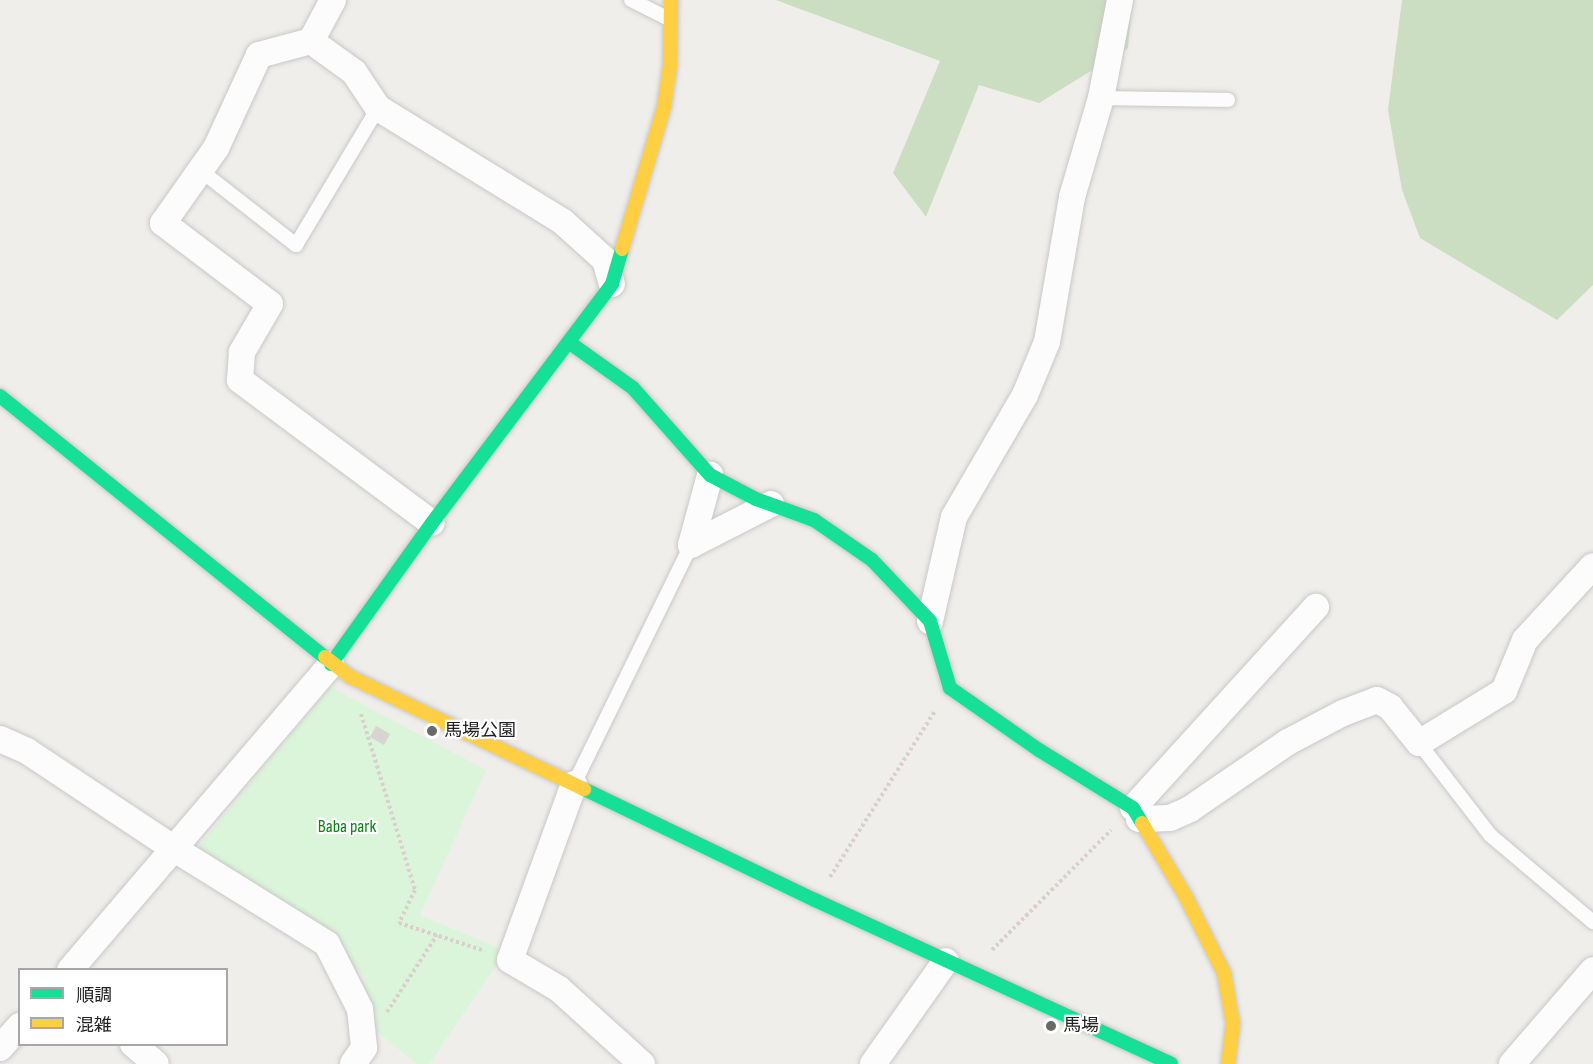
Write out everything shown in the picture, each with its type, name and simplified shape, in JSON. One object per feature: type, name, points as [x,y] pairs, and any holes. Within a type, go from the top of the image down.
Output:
[{"type":"street","points":[[333,0],[311,41],[259,55],[216,148],[163,223],[270,304],[242,351],[240,380],[432,523]]},
{"type":"street","points":[[71,968],[173,848],[340,670],[432,523],[570,343],[612,284],[664,107],[672,20],[671,0]]},
{"type":"street","points":[[930,621],[954,517],[1025,395],[1047,342],[1072,197],[1101,98],[1120,0]]},
{"type":"street","points":[[311,41],[354,72],[378,108],[563,222],[604,260],[612,284]]},
{"type":"street","points":[[570,343],[633,388],[710,475],[771,504],[814,520],[872,560],[930,621],[950,688],[1039,750],[1136,813],[1170,818],[1190,809],[1288,742],[1343,713],[1377,700],[1390,707],[1419,743],[1504,691],[1525,640],[1593,566]]},
{"type":"street","points":[[0,396],[340,670],[815,900],[1172,1064]]},
{"type":"street","points":[[691,545],[710,475]]},
{"type":"street","points":[[691,545],[771,504]]},
{"type":"street","points":[[1136,813],[1316,607]]},
{"type":"street","points":[[0,739],[27,751],[173,848],[327,944],[360,1009],[358,1056]]},
{"type":"street","points":[[574,784],[510,960],[559,989],[642,1064]]},
{"type":"street","points":[[1136,813],[1186,897],[1224,973],[1233,1024],[1228,1064]]},
{"type":"street","points":[[873,1064],[957,966]]},
{"type":"street","points":[[1512,1064],[1593,970]]},
{"type":"street","points":[[135,1046],[156,1064]]},
{"type":"lane","points":[[631,0],[672,20]]},
{"type":"lane","points":[[1101,98],[1228,100]]},
{"type":"lane","points":[[200,170],[296,245],[378,108]]},
{"type":"lane","points":[[574,784],[691,545]]},
{"type":"lane","points":[[1419,743],[1490,835],[1593,922]]},
{"type":"path","points":[[340,670],[415,890],[399,922],[510,960]]},
{"type":"path","points":[[815,900],[950,688]]},
{"type":"path","points":[[957,966],[1015,928],[1136,813]]},
{"type":"path","points":[[358,1056],[437,935]]},
{"type":"green space","points":[[776,0],[1132,0],[1128,48],[1039,103],[979,85],[926,217],[893,173],[940,61]]},
{"type":"green space","points":[[1402,0],[1593,0],[1593,285],[1557,320],[1420,238],[1402,190],[1388,110]]},
{"type":"green space","name":"Baba park","points":[[330,687],[486,770],[420,915],[506,951],[429,1064],[417,1064],[371,1027],[364,975],[327,944],[198,847]]},
{"type":"building","points":[[376,726],[390,734],[384,745],[370,737]]},
{"type":"traffic: fast","points":[[331,664],[432,523],[612,284],[622,249]]},
{"type":"traffic: fast","points":[[570,343],[633,388],[710,475],[756,499],[814,520],[872,560],[930,621],[950,688],[1039,750],[1133,808],[1142,823]]},
{"type":"traffic: fast","points":[[0,396],[325,657]]},
{"type":"traffic: fast","points":[[584,789],[815,900],[1171,1064]]},
{"type":"traffic: slow","points":[[622,249],[664,107],[670,66],[671,0]]},
{"type":"traffic: slow","points":[[325,657],[349,676],[584,789]]},
{"type":"traffic: slow","points":[[1142,823],[1186,897],[1224,973],[1233,1024],[1228,1064]]},
{"type":"place","name":"馬場公園","points":[[432,731]]},
{"type":"place","name":"馬場","points":[[1051,1026]]}]
